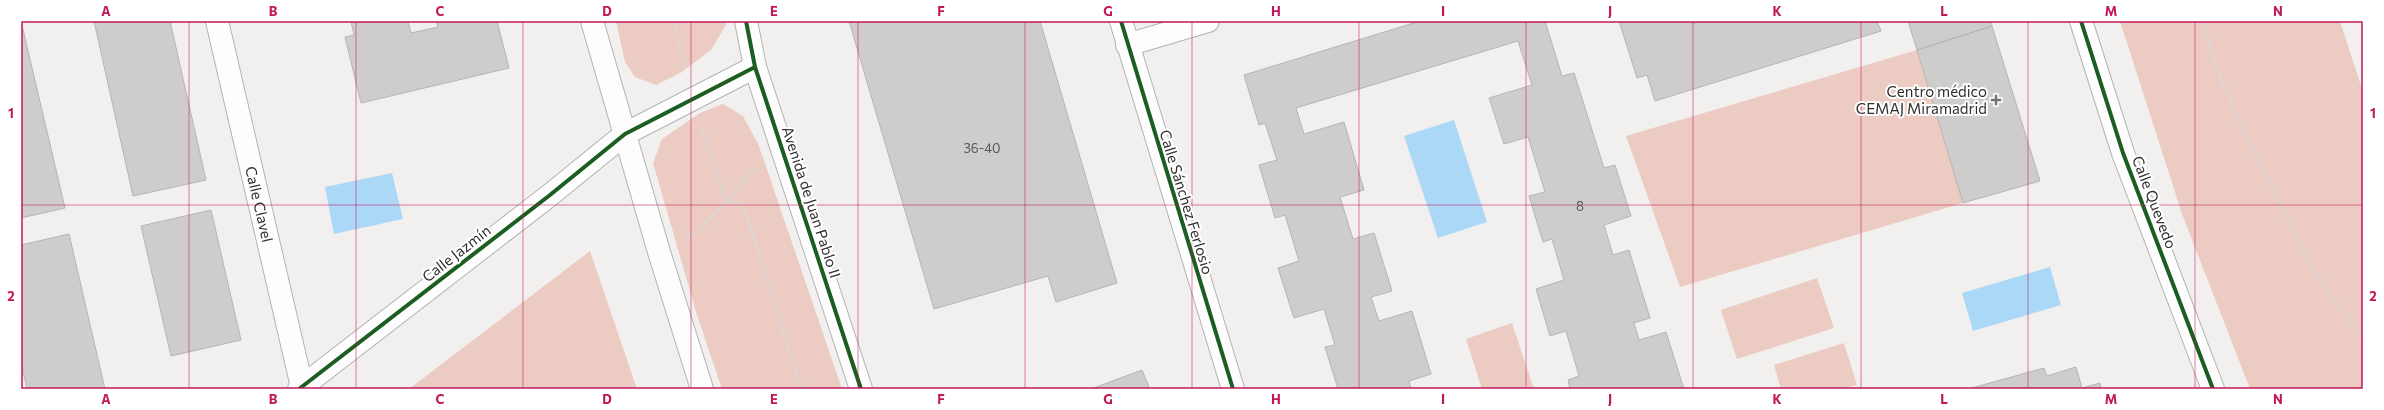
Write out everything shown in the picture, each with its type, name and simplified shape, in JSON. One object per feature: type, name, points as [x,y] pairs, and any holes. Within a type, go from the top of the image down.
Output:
[{"type":"street","name":"Calle Clavel","points":[[217,21],[301,388]]},
{"type":"street","points":[[592,21],[659,252],[702,389]]},
{"type":"street","name":"Avenida de Juan Pablo II","points":[[746,21],[755,67],[861,389]]},
{"type":"street","name":"Calle Sánchez Ferlosio","points":[[1121,21],[1126,45],[1233,389]]},
{"type":"street","points":[[1126,45],[1208,21]]},
{"type":"street","name":"Calle Quevedo","points":[[2081,21],[2123,153],[2214,389]]},
{"type":"street","name":"Calle Jazmín","points":[[301,388],[625,134],[755,67]]},
{"type":"path","points":[[674,21],[692,100],[726,201]]},
{"type":"path","points":[[2204,21],[2215,65],[2244,133],[2312,268],[2363,339]]},
{"type":"path","points":[[659,252],[700,231],[754,170],[783,150]]},
{"type":"path","points":[[726,201],[743,205],[802,389]]},
{"type":"shaded area","points":[[616,21],[725,21],[726,25],[711,50],[682,72],[656,85],[635,77],[625,62]]},
{"type":"shaded area","points":[[2120,21],[2340,21],[2363,92],[2363,389],[2250,389],[2182,214]]},
{"type":"shaded area","points":[[1917,50],[1963,203],[1680,287],[1626,136]]},
{"type":"shaded area","points":[[723,104],[743,116],[759,146],[842,389],[722,389],[697,315],[653,163],[662,139],[700,113]]},
{"type":"shaded area","points":[[590,251],[637,389],[409,389]]},
{"type":"shaded area","points":[[1817,278],[1834,328],[1737,359],[1721,310]]},
{"type":"shaded area","points":[[1512,323],[1534,389],[1482,389],[1466,339]]},
{"type":"shaded area","points":[[1844,343],[1857,385],[1843,389],[1781,389],[1774,365]]},
{"type":"water","points":[[1454,120],[1487,222],[1438,238],[1404,136]]},
{"type":"water","points":[[392,173],[403,219],[334,234],[325,187]]},
{"type":"water","points":[[2050,267],[2061,305],[1973,331],[1962,293]]},
{"type":"building","points":[[21,21],[65,208],[21,218]]},
{"type":"building","points":[[94,21],[170,21],[206,180],[133,196]]},
{"type":"building","points":[[351,21],[408,21],[411,33],[438,27],[436,21],[497,21],[509,68],[361,103],[345,37],[354,35]]},
{"type":"building","points":[[849,21],[1040,21],[1117,283],[1056,302],[1048,276],[934,309]]},
{"type":"building","points":[[1420,21],[1545,21],[1562,76],[1574,73],[1604,168],[1615,165],[1631,216],[1604,225],[1613,255],[1629,250],[1650,318],[1634,323],[1639,340],[1666,332],[1684,389],[1570,389],[1568,380],[1579,376],[1566,331],[1550,336],[1536,289],[1564,280],[1552,239],[1543,242],[1529,196],[1545,192],[1528,137],[1504,144],[1489,98],[1532,85],[1518,41],[1296,108],[1304,134],[1344,122],[1364,190],[1340,197],[1353,239],[1374,233],[1392,291],[1371,297],[1379,321],[1412,311],[1431,374],[1409,381],[1411,389],[1338,389],[1325,347],[1335,345],[1324,309],[1294,318],[1278,268],[1299,261],[1285,215],[1275,218],[1259,165],[1277,160],[1265,123],[1259,125],[1244,75]]},
{"type":"building","points":[[1619,21],[1691,21],[1692,24],[1703,21],[1877,21],[1881,31],[1655,101],[1647,75],[1637,78]]},
{"type":"building","points":[[1908,21],[1991,21],[1992,26],[1917,50]]},
{"type":"building","points":[[1992,26],[2040,181],[1963,203],[1917,50]]},
{"type":"building","points":[[211,210],[241,340],[171,356],[141,226]]},
{"type":"building","points":[[69,234],[105,389],[27,389],[21,363],[21,245]]},
{"type":"building","points":[[2076,367],[2082,388],[2100,383],[2101,389],[1968,389],[2044,368],[2047,376]]},
{"type":"building","points":[[1142,370],[1150,389],[1091,389]]},
{"type":"cycle path","points":[[746,21],[755,67],[861,389]]},
{"type":"cycle path","points":[[1121,21],[1233,389]]},
{"type":"cycle path","points":[[2081,21],[2123,153],[2213,389]]},
{"type":"cycle path","points":[[299,389],[550,195],[625,134],[755,67]]},
{"type":"place","name":"Centro médico CEMAJ Miramadrid","points":[[1996,100]]}]
